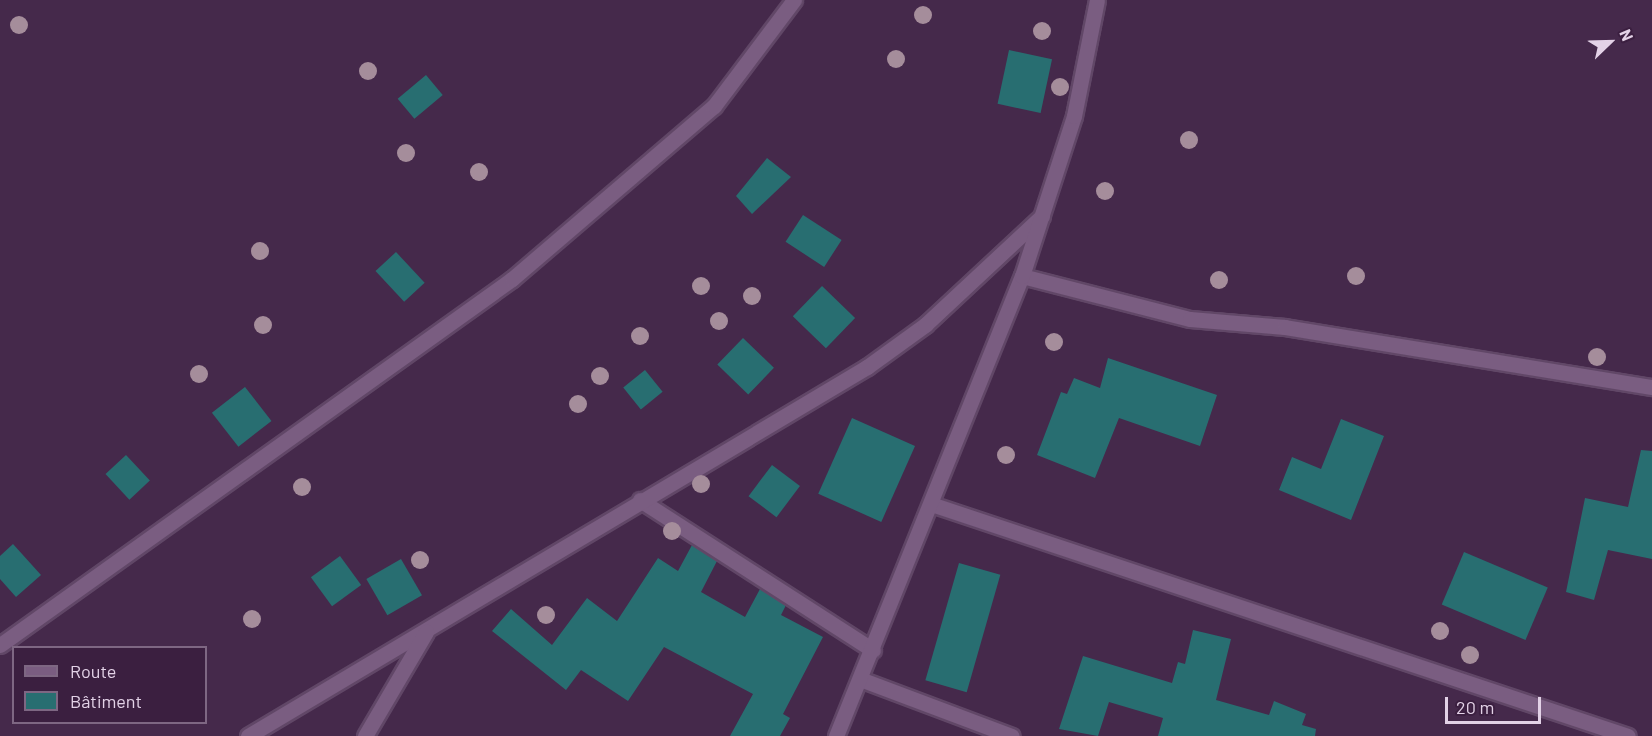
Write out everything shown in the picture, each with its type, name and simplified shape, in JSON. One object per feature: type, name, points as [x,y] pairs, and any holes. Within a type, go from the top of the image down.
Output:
[{"type":"street","points":[[0,645],[512,279],[714,106],[794,0]]},
{"type":"street","points":[[836,736],[934,505],[1022,276],[1074,116],[1097,0]]},
{"type":"street","points":[[248,736],[640,500],[867,368],[925,325],[1042,216]]},
{"type":"street","points":[[1022,276],[1190,319],[1285,327],[1652,387]]},
{"type":"street","points":[[640,500],[873,651]]},
{"type":"street","points":[[934,505],[1628,736]]},
{"type":"street","points":[[365,736],[427,629]]},
{"type":"street","points":[[860,679],[1012,736]]},
{"type":"building","points":[[1009,50],[1052,59],[1041,113],[998,104]]},
{"type":"building","points":[[426,75],[443,95],[414,119],[398,99]]},
{"type":"building","points":[[767,158],[791,177],[752,214],[736,196]]},
{"type":"building","points":[[803,215],[842,240],[824,267],[786,242]]},
{"type":"building","points":[[396,252],[425,283],[404,302],[376,271]]},
{"type":"building","points":[[822,286],[855,318],[826,348],[793,316]]},
{"type":"building","points":[[743,338],[774,368],[748,394],[717,365]]},
{"type":"building","points":[[1108,358],[1217,395],[1200,446],[1119,418],[1095,478],[1037,455],[1061,392],[1067,394],[1074,378],[1100,388]]},
{"type":"building","points":[[645,370],[663,392],[641,409],[623,388]]},
{"type":"building","points":[[245,387],[271,421],[238,447],[212,413]]},
{"type":"building","points":[[852,418],[915,446],[881,522],[818,494]]},
{"type":"building","points":[[1341,419],[1384,436],[1351,520],[1279,490],[1292,457],[1321,469]]},
{"type":"building","points":[[1641,450],[1652,451],[1652,559],[1608,550],[1594,600],[1566,592],[1585,498],[1628,507]]},
{"type":"building","points":[[126,455],[150,481],[129,500],[106,474]]},
{"type":"building","points":[[772,465],[800,486],[776,517],[749,496]]},
{"type":"building","points":[[13,544],[41,575],[16,597],[0,579],[0,556]]},
{"type":"building","points":[[692,545],[717,561],[701,592],[745,617],[760,589],[786,605],[781,615],[823,637],[783,714],[790,718],[780,736],[730,736],[753,694],[664,647],[628,701],[581,670],[566,690],[492,631],[511,609],[552,645],[587,598],[617,621],[658,558],[678,571]]},
{"type":"building","points":[[1464,552],[1548,588],[1525,640],[1442,604]]},
{"type":"building","points":[[340,556],[361,585],[332,606],[311,577]]},
{"type":"building","points":[[401,559],[422,595],[387,615],[366,579]]},
{"type":"building","points":[[959,563],[1000,575],[967,692],[925,680]]},
{"type":"building","points":[[1193,630],[1231,639],[1216,700],[1269,715],[1274,701],[1306,714],[1302,725],[1316,729],[1315,736],[1158,736],[1163,718],[1109,702],[1098,736],[1059,729],[1083,656],[1172,683],[1178,662],[1185,664]]}]
